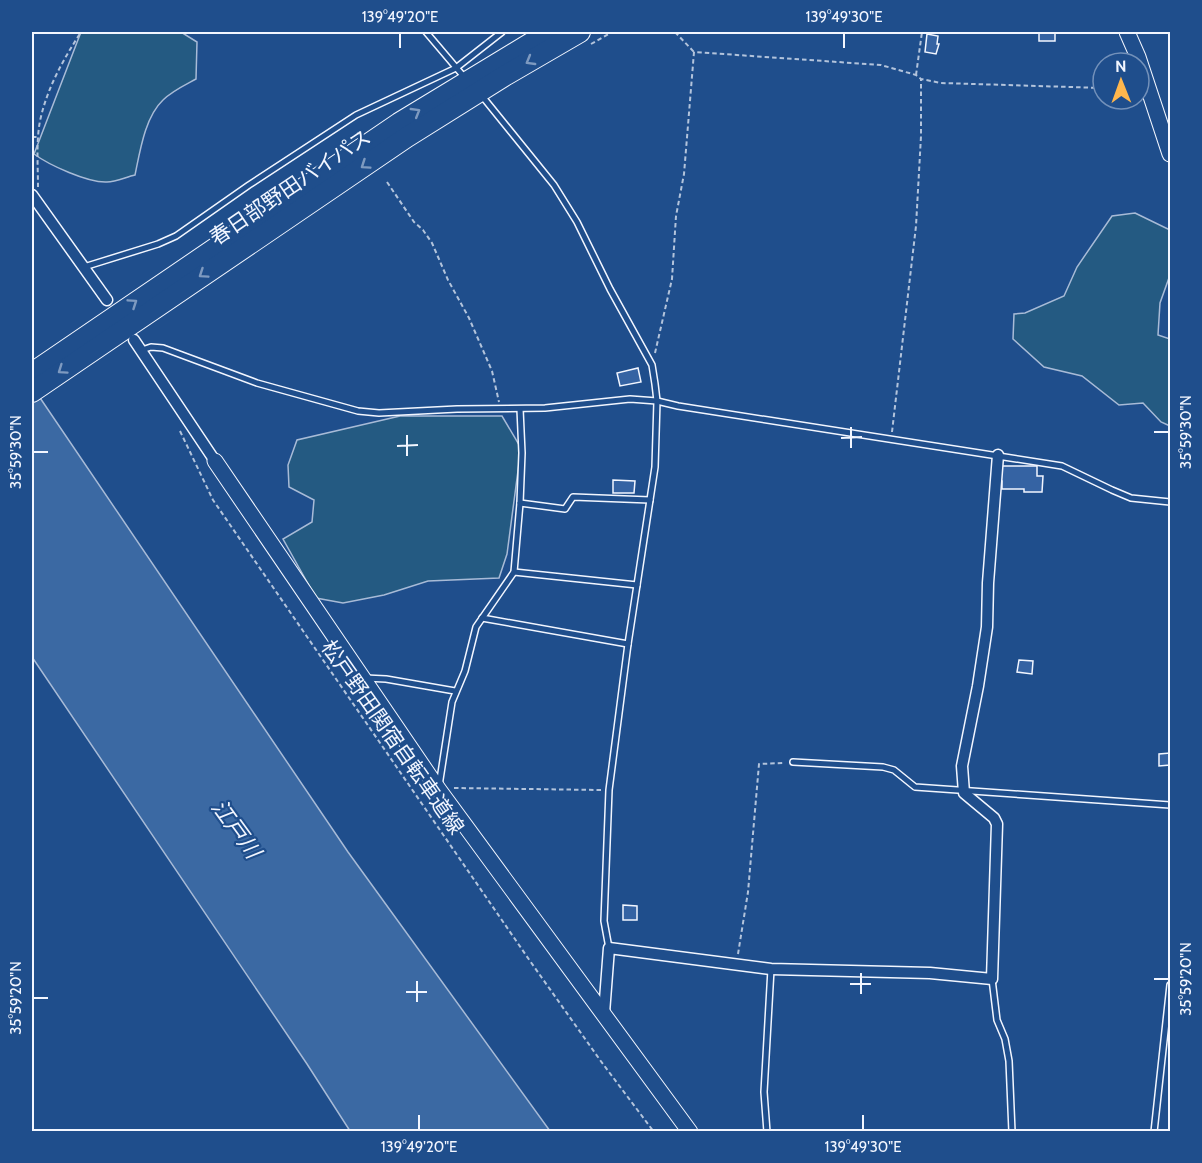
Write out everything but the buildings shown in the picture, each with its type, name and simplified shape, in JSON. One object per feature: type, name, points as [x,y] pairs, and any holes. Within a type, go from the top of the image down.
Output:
[{"type":"highway","name":"春日部野田バイパス","points":[[32,392],[89,342],[399,123],[549,32]]},
{"type":"highway","name":"春日部野田バイパス","points":[[467,80],[580,32]]},
{"type":"highway","name":"春日部野田バイパス","points":[[32,373],[89,342]]},
{"type":"street","points":[[1127,32],[1138,57],[1170,154]]},
{"type":"street","points":[[34,199],[106,300]]},
{"type":"street","points":[[134,340],[439,789],[524,908],[690,1131]]},
{"type":"street","points":[[604,1013],[609,948],[771,969],[930,973],[992,979],[997,824],[994,818],[964,794],[962,766],[987,627],[988,583],[998,455]]},
{"type":"lane","points":[[426,32],[560,194],[652,365],[657,401],[655,467],[609,790],[604,921],[609,948]]},
{"type":"lane","points":[[84,267],[158,244],[176,236],[249,185],[356,116],[467,80],[502,32]]},
{"type":"lane","points":[[142,350],[151,347],[162,348],[257,383],[358,411],[379,413],[457,409],[500,410],[630,399],[657,401],[1062,466],[1131,498],[1170,502]]},
{"type":"lane","points":[[439,789],[455,691],[465,671],[476,627],[514,572],[522,453],[520,409]]},
{"type":"lane","points":[[520,503],[565,509],[573,497],[650,501]]},
{"type":"lane","points":[[514,572],[637,585]]},
{"type":"lane","points":[[482,618],[628,644]]},
{"type":"lane","points":[[363,677],[455,691]]},
{"type":"lane","points":[[793,762],[883,767],[894,770],[915,787],[1170,805]]},
{"type":"lane","points":[[767,1131],[764,1092],[771,969]]},
{"type":"lane","points":[[992,979],[997,1020],[1005,1039],[1009,1061],[1012,1131]]},
{"type":"lane","points":[[1154,1131],[1170,985]]},
{"type":"path","points":[[34,199],[40,123],[46,97],[81,32]]},
{"type":"path","points":[[675,32],[694,52],[880,65],[916,75],[921,79],[941,83],[1091,88]]},
{"type":"path","points":[[916,75],[922,32]]},
{"type":"path","points":[[652,365],[672,279],[676,216],[684,174],[694,52]]},
{"type":"path","points":[[891,439],[916,226],[921,136],[921,79]]},
{"type":"path","points":[[32,137],[39,136]]},
{"type":"path","points":[[387,182],[414,222],[432,243],[492,371],[500,410]]},
{"type":"path","name":"松戸野田関宿自転車道線","points":[[178,426],[213,500],[530,961],[654,1131]]},
{"type":"path","points":[[737,964],[748,892],[759,764],[793,762]]},
{"type":"path","points":[[439,789],[609,790]]},
{"type":"shaded area","points":[[81,32],[181,32],[197,42],[196,79],[170,94],[157,107],[144,135],[135,175],[114,181],[99,182],[69,172],[34,154]]},
{"type":"shaded area","points":[[1135,213],[1170,230],[1170,275],[1160,303],[1158,335],[1170,339],[1170,426],[1161,422],[1143,403],[1119,405],[1082,376],[1044,367],[1013,339],[1014,314],[1025,313],[1064,296],[1077,267],[1112,216]]},
{"type":"shaded area","points":[[400,416],[502,416],[521,448],[507,554],[499,578],[428,581],[384,595],[343,603],[316,598],[283,539],[312,522],[314,500],[289,487],[288,465],[297,440]]},
{"type":"water","name":"江戸川","points":[[32,386],[348,852],[550,1131],[350,1131],[32,657]]}]
